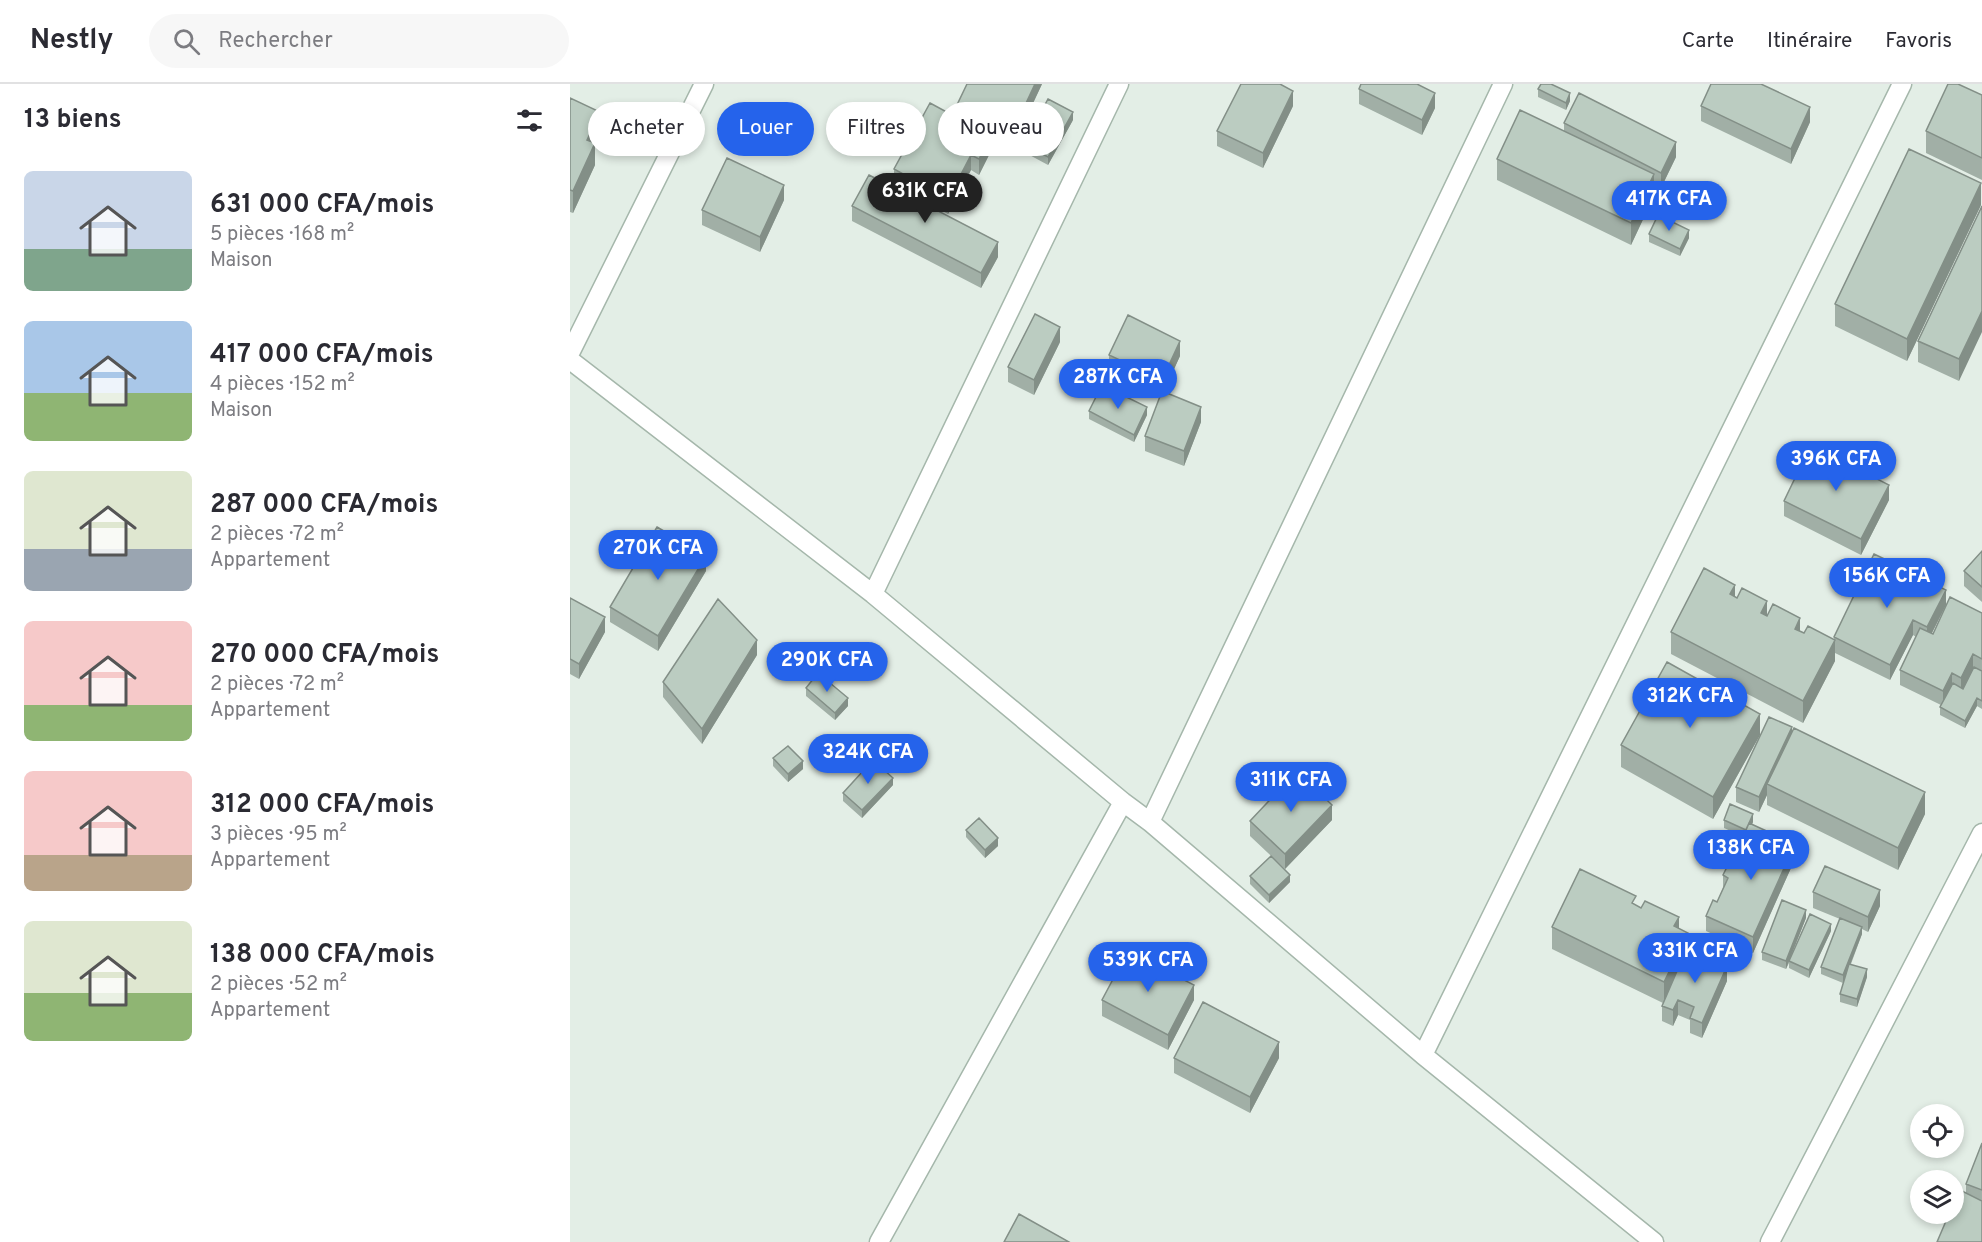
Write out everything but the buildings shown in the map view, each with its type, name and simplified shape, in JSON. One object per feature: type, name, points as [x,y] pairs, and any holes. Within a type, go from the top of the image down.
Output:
[{"type":"street","points":[[570,353],[704,84]]},
{"type":"street","points":[[873,594],[1119,84]]},
{"type":"street","points":[[1150,822],[1503,84]]},
{"type":"street","points":[[1423,1055],[1902,84]]},
{"type":"street","points":[[570,360],[873,594],[1122,802],[1150,822],[1423,1055],[1654,1242]]},
{"type":"street","points":[[879,1242],[1122,802]]},
{"type":"street","points":[[1770,1242],[1982,833]]}]
